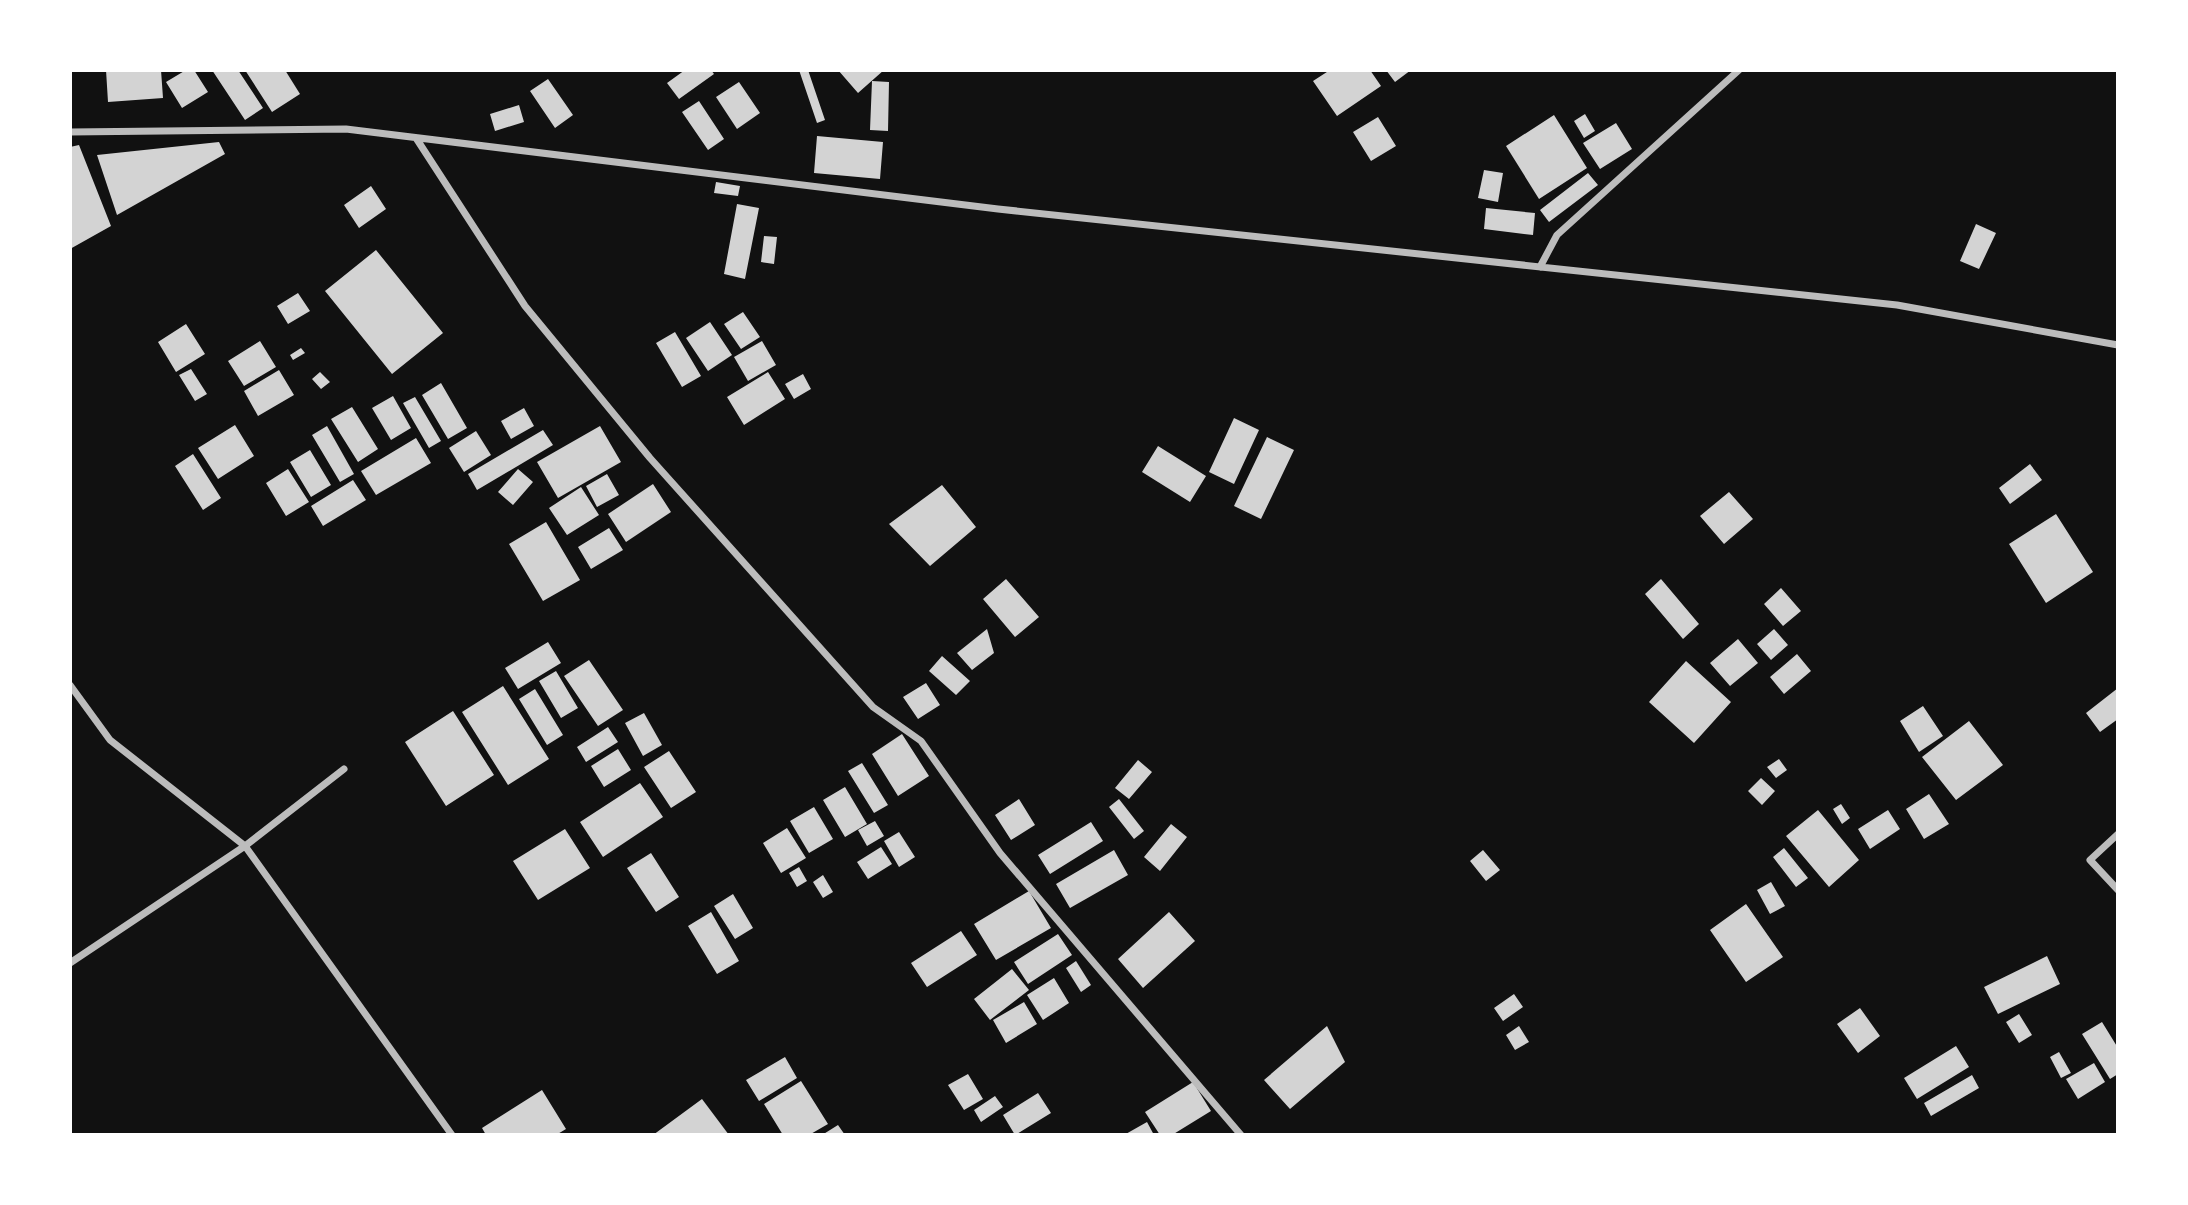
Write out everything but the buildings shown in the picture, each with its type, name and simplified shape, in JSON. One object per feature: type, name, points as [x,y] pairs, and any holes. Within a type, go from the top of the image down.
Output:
[{"type":"street","points":[[1540,267],[1558,235],[1739,70]]},
{"type":"street","points":[[70,132],[346,130],[998,209],[1897,305],[2118,345]]},
{"type":"street","points":[[416,138],[525,306],[650,458],[873,707],[921,741],[1000,853],[1241,1135]]},
{"type":"street","points":[[70,685],[110,740],[244,846],[452,1135]]},
{"type":"street","points":[[70,962],[244,846],[344,769]]},
{"type":"street","points":[[2118,834],[2090,860],[2118,890]]}]
